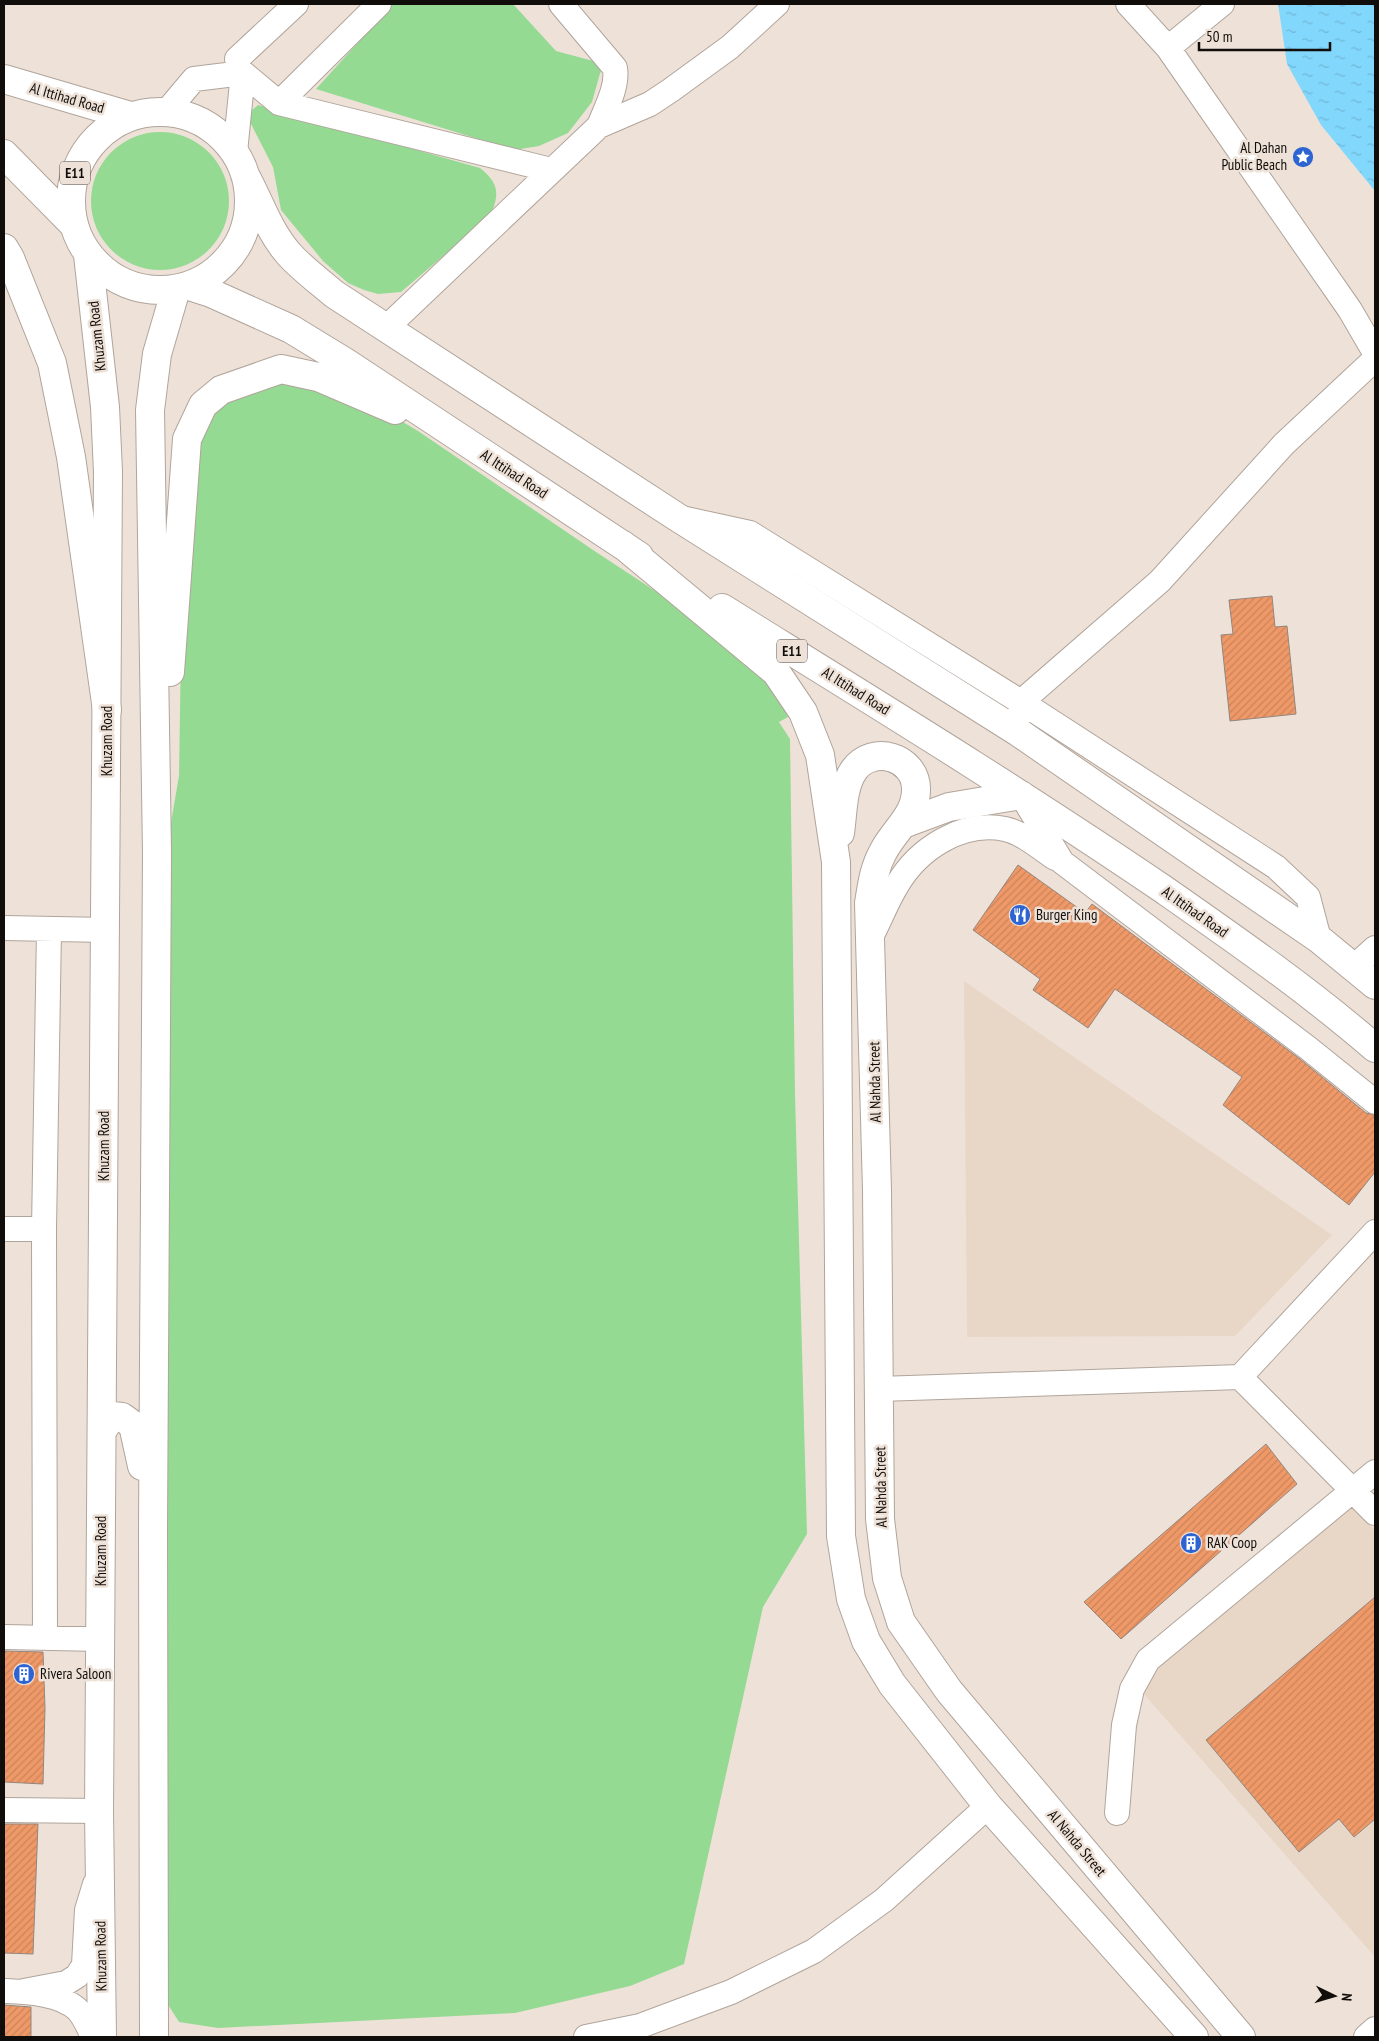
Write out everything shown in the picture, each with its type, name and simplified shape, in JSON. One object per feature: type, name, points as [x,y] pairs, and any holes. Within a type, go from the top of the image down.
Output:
[{"type":"main road","name":"Al Ittihad Road","points":[[4,79],[130,116]]},
{"type":"main road","name":"E11","points":[[240,164],[249,202],[245,229],[232,253],[214,273],[183,288],[152,291],[127,285],[106,273],[88,255],[79,241],[73,224],[70,198],[75,171],[88,147],[107,128],[130,116],[148,112],[167,111],[194,118],[217,132],[240,164],[256,194],[263,214],[288,253],[334,294],[677,517],[1018,732],[1319,939],[1375,985]]},
{"type":"main road","name":"E11","points":[[4,154],[73,224]]},
{"type":"main road","points":[[4,248],[10,258],[52,363],[71,457],[107,710]]},
{"type":"main road","name":"Khuzam Road","points":[[88,255],[105,407],[107,454],[106,930],[99,1811],[102,2037]]},
{"type":"main road","name":"Al Ittihad Road","points":[[183,288],[211,293],[291,329],[345,362],[623,545],[1021,795],[1267,961],[1375,1048]]},
{"type":"main road","points":[[154,2037],[153,1529],[157,853],[150,410],[157,354],[183,288]]},
{"type":"main road","points":[[157,853],[187,440],[203,405],[221,390],[281,369],[318,378],[458,436]]},
{"type":"main road","points":[[623,545],[776,672],[803,712],[820,755],[836,862],[841,1536],[851,1598],[866,1641],[892,1684],[988,1806],[1194,2037]]},
{"type":"main road","points":[[836,862],[847,783],[855,769],[866,759],[881,755],[896,759],[910,769],[916,790],[913,807],[906,823]]},
{"type":"main road","points":[[906,823],[949,807],[1021,795]]},
{"type":"main road","name":"Al Nahda Street","points":[[906,823],[883,850],[875,869],[869,903],[880,1519],[887,1578],[902,1622],[949,1691],[1241,2037]]},
{"type":"main road","points":[[102,1431],[112,1416],[122,1417],[133,1425],[153,1529]]},
{"type":"street","points":[[167,111],[194,78],[240,66],[296,4]]},
{"type":"street","points":[[279,103],[379,4]]},
{"type":"street","points":[[561,4],[615,68],[614,85],[599,126]]},
{"type":"street","points":[[386,328],[599,126],[650,104],[671,90],[730,47],[777,4]]},
{"type":"street","points":[[1128,4],[1168,48],[1350,310],[1375,353]]},
{"type":"street","points":[[1168,48],[1222,4]]},
{"type":"street","points":[[240,66],[279,103],[551,170]]},
{"type":"street","points":[[240,66],[240,164]]},
{"type":"street","points":[[1018,732],[1021,702],[1160,581],[1284,444],[1375,359]]},
{"type":"street","points":[[677,517],[750,533],[1021,702],[1276,866],[1308,897],[1319,939]]},
{"type":"street","points":[[1021,795],[1062,862]]},
{"type":"street","points":[[871,937],[897,885],[909,867],[926,851],[952,835],[977,827],[1006,829],[1025,838],[1062,862],[1300,1042],[1375,1102]]},
{"type":"street","points":[[4,928],[106,930]]},
{"type":"street","points":[[45,1638],[44,1229],[49,929]]},
{"type":"street","points":[[1354,968],[1375,948]]},
{"type":"street","points":[[4,1229],[44,1229]]},
{"type":"street","points":[[879,1389],[1240,1377],[1375,1232]]},
{"type":"street","points":[[1240,1377],[1375,1513]]},
{"type":"street","points":[[1118,1813],[1124,1725],[1132,1689],[1148,1660],[1375,1472]]},
{"type":"street","points":[[4,1636],[100,1639]]},
{"type":"street","points":[[586,2037],[640,2026],[722,1996],[814,1951],[884,1900],[988,1806]]},
{"type":"street","points":[[4,1810],[99,1811]]},
{"type":"street","points":[[14,1991],[66,1983],[77,1976],[84,1965],[86,1952],[87,1910],[92,1891],[101,1874]]},
{"type":"street","points":[[14,1991],[66,2002],[86,2020],[94,2037]]},
{"type":"street","points":[[1366,2037],[1375,2029]]},
{"type":"shaded area","points":[[964,981],[1332,1235],[1235,1336],[967,1337]]},
{"type":"shaded area","points":[[1352,1503],[1375,1531],[1375,1957],[1143,1693],[1144,1678]]},
{"type":"green space","points":[[393,4],[513,4],[556,51],[597,62],[601,70],[592,102],[568,133],[539,146],[514,150],[316,89]]},
{"type":"green space","points":[[258,105],[480,168],[491,179],[496,189],[495,201],[490,216],[401,292],[378,294],[348,283],[323,261],[281,210],[273,167],[249,120],[251,111]]},
{"type":"green space","points":[[160,132],[186,137],[198,143],[209,152],[218,163],[224,175],[229,201],[224,227],[218,239],[209,250],[198,259],[186,265],[160,270],[134,265],[122,259],[111,250],[102,239],[96,227],[91,201],[96,175],[102,163],[111,152],[122,143],[134,137]]},
{"type":"green space","points":[[235,376],[329,378],[418,431],[739,646],[782,703],[788,717],[779,722],[790,739],[795,1093],[807,1534],[763,1607],[684,1964],[630,1986],[515,2013],[218,2028],[179,2022],[167,2003],[164,1822],[170,1049],[169,834],[179,776],[184,456]]},
{"type":"water","points":[[1278,4],[1375,4],[1375,191],[1321,125],[1287,64]]},
{"type":"building","points":[[1272,596],[1275,627],[1287,626],[1296,714],[1230,721],[1221,635],[1233,634],[1229,600]]},
{"type":"building","points":[[1018,865],[1085,913],[1092,904],[1300,1059],[1366,1113],[1375,1115],[1375,1172],[1349,1205],[1223,1105],[1242,1077],[1115,989],[1088,1028],[1033,990],[1040,979],[973,930]]},
{"type":"building","name":"RAK Coop","points":[[1266,1444],[1297,1484],[1121,1639],[1084,1602]]},
{"type":"building","points":[[1375,1597],[1375,1819],[1354,1837],[1339,1819],[1299,1852],[1206,1740]]},
{"type":"building","points":[[4,1651],[43,1652],[45,1708],[43,1784],[4,1782]]},
{"type":"building","points":[[4,1824],[38,1824],[33,1954],[4,1953]]},
{"type":"building","points":[[4,2005],[31,2007],[31,2037],[4,2037]]},
{"type":"place","name":"Al Dahan Public Beach","points":[[1303,157]]},
{"type":"place","name":"Burger King","points":[[1020,915]]},
{"type":"place","name":"RAK Coop","points":[[1191,1543]]},
{"type":"place","name":"Rivera Saloon","points":[[24,1674]]}]
